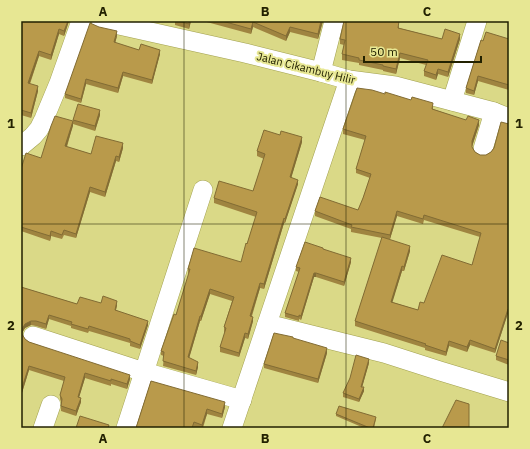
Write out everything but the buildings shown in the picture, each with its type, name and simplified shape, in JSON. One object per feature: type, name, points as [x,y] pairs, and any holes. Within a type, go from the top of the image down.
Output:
[{"type":"street","points":[[21,146],[33,136],[44,119],[81,21]]},
{"type":"street","name":"Jalan Cikambuy Hilir","points":[[101,21],[245,53],[349,80],[395,86],[501,115]]},
{"type":"street","points":[[321,72],[334,21]]},
{"type":"street","points":[[452,101],[477,21]]},
{"type":"street","points":[[232,428],[349,80]]},
{"type":"street","points":[[483,149],[501,115]]},
{"type":"street","points":[[126,428],[203,190]]},
{"type":"street","points":[[268,324],[384,353],[509,392]]},
{"type":"street","points":[[33,336],[144,372],[242,400]]},
{"type":"street","points":[[43,428],[51,405]]}]
